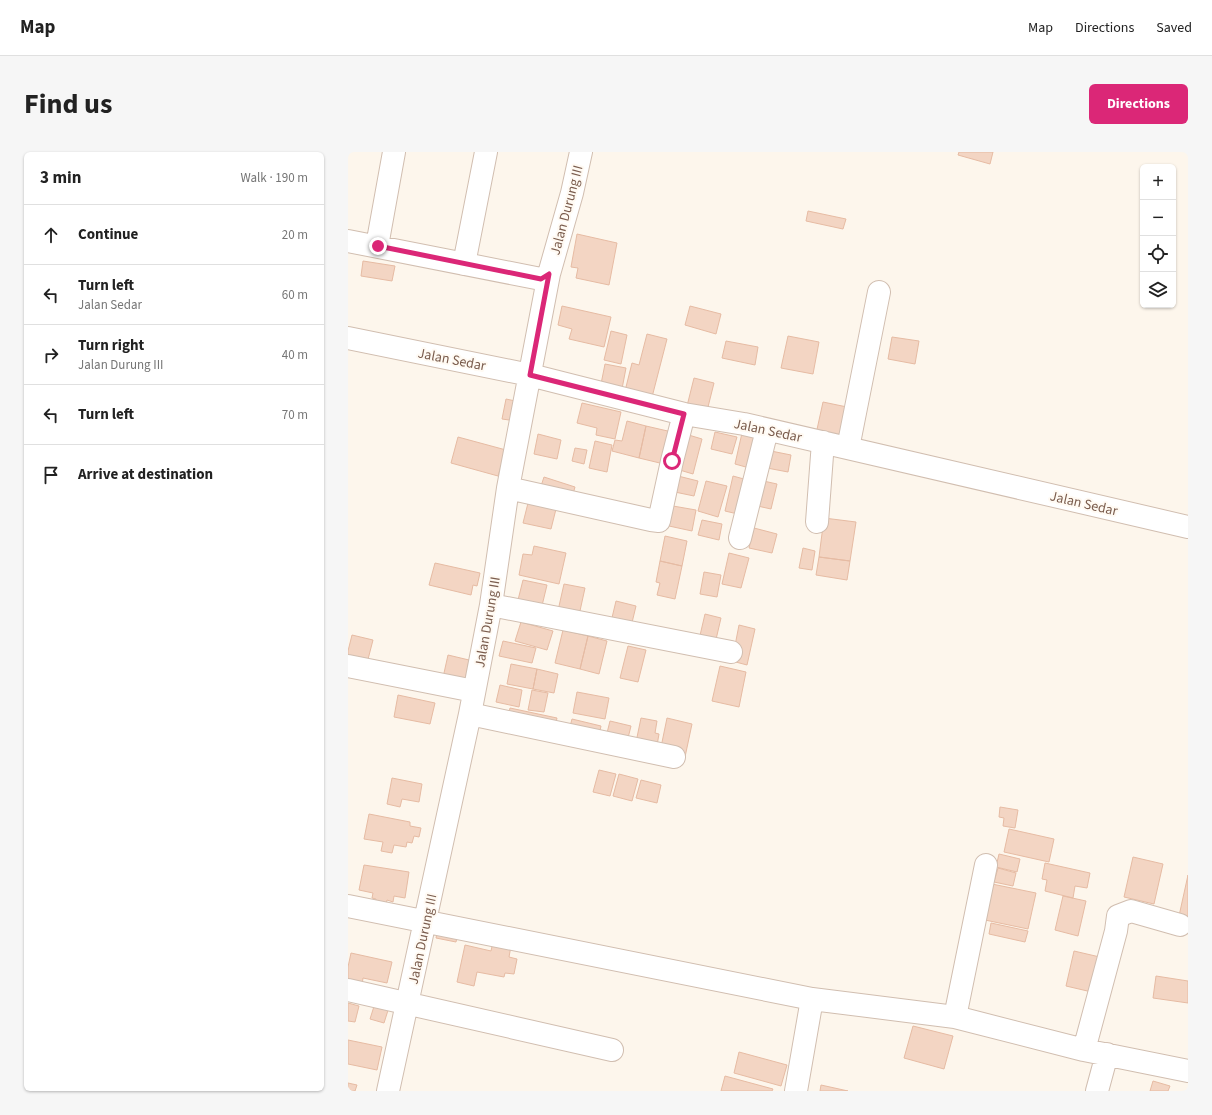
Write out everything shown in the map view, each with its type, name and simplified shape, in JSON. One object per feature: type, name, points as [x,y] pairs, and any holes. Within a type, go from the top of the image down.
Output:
[{"type":"street","points":[[378,246],[394,152]]},
{"type":"street","points":[[464,264],[486,152]]},
{"type":"street","name":"Jalan Durung III","points":[[388,1091],[426,922],[470,714],[491,605],[508,488],[549,274],[572,193],[581,152]]},
{"type":"street","points":[[348,241],[541,279],[549,274]]},
{"type":"street","points":[[848,448],[879,292]]},
{"type":"street","name":"Jalan Sedar","points":[[348,338],[530,375],[684,414],[822,442],[1188,527]]},
{"type":"street","points":[[508,488],[659,521],[684,414]]},
{"type":"street","points":[[740,538],[767,430]]},
{"type":"street","points":[[817,522],[822,442]]},
{"type":"street","points":[[491,605],[731,652]]},
{"type":"street","points":[[348,666],[474,691]]},
{"type":"street","points":[[470,714],[674,757]]},
{"type":"street","points":[[955,1017],[986,865]]},
{"type":"street","points":[[348,906],[812,999],[955,1017],[1084,1050],[1188,1070]]},
{"type":"street","points":[[1084,1050],[1116,931],[1118,916],[1131,911],[1180,926]]},
{"type":"street","points":[[348,990],[612,1050]]},
{"type":"street","points":[[796,1091],[812,999]]},
{"type":"street","points":[[1098,1091],[1107,1054]]},
{"type":"building","points":[[959,152],[993,152],[990,164],[958,155]]},
{"type":"building","points":[[808,211],[846,219],[843,229],[806,221]]},
{"type":"building","points":[[577,234],[617,243],[609,285],[576,278],[578,268],[571,267]]},
{"type":"building","points":[[363,261],[395,266],[392,281],[361,276]]},
{"type":"building","points":[[562,306],[611,317],[604,347],[569,339],[572,329],[558,325]]},
{"type":"building","points":[[690,306],[721,314],[716,334],[685,325]]},
{"type":"building","points":[[611,331],[627,335],[621,364],[604,360]]},
{"type":"building","points":[[647,334],[667,339],[651,401],[624,395],[632,363],[639,365]]},
{"type":"building","points":[[788,336],[819,342],[813,374],[781,368]]},
{"type":"building","points":[[892,337],[919,341],[915,364],[888,359]]},
{"type":"building","points":[[726,341],[758,347],[755,365],[722,358]]},
{"type":"building","points":[[605,364],[626,368],[621,394],[600,389]]},
{"type":"building","points":[[694,378],[714,383],[707,411],[687,406]]},
{"type":"building","points":[[506,399],[520,402],[516,421],[502,419]]},
{"type":"building","points":[[823,402],[847,407],[839,440],[816,434]]},
{"type":"building","points":[[582,403],[621,412],[615,439],[596,435],[597,428],[577,423]]},
{"type":"building","points":[[627,421],[646,426],[639,458],[612,451],[615,440],[622,441]]},
{"type":"building","points":[[646,426],[672,432],[664,464],[639,458]]},
{"type":"building","points":[[715,432],[737,437],[732,454],[711,449]]},
{"type":"building","points":[[682,433],[702,439],[693,474],[673,468]]},
{"type":"building","points":[[742,433],[760,437],[753,469],[735,464]]},
{"type":"building","points":[[538,434],[561,440],[557,459],[534,454]]},
{"type":"building","points":[[458,437],[506,450],[498,476],[451,463]]},
{"type":"building","points":[[595,441],[612,445],[607,472],[589,468]]},
{"type":"building","points":[[575,448],[587,450],[584,464],[572,461]]},
{"type":"building","points":[[771,451],[791,455],[788,472],[767,468]]},
{"type":"building","points":[[674,475],[698,481],[694,496],[670,491]]},
{"type":"building","points":[[733,476],[751,481],[742,515],[725,511]]},
{"type":"building","points":[[544,477],[575,487],[571,501],[539,492]]},
{"type":"building","points":[[759,480],[777,484],[771,509],[753,505]]},
{"type":"building","points":[[706,481],[727,486],[718,517],[698,511]]},
{"type":"building","points":[[528,503],[556,509],[551,529],[523,523]]},
{"type":"building","points":[[673,506],[696,510],[692,531],[669,526]]},
{"type":"building","points":[[824,518],[856,522],[850,561],[819,557]]},
{"type":"building","points":[[702,520],[722,524],[719,540],[698,535]]},
{"type":"building","points":[[754,528],[777,534],[772,553],[749,548]]},
{"type":"building","points":[[665,536],[687,541],[682,566],[660,561]]},
{"type":"building","points":[[534,546],[566,553],[559,584],[519,575],[523,554],[532,555]]},
{"type":"building","points":[[803,548],[815,551],[812,570],[799,568]]},
{"type":"building","points":[[729,553],[749,558],[741,588],[722,584]]},
{"type":"building","points":[[819,557],[850,561],[847,580],[816,575]]},
{"type":"building","points":[[660,561],[682,566],[675,599],[657,595],[660,583],[656,582]]},
{"type":"building","points":[[435,563],[480,573],[477,586],[473,585],[471,595],[429,585]]},
{"type":"building","points":[[704,572],[721,575],[717,597],[700,594]]},
{"type":"building","points":[[523,580],[547,585],[540,614],[516,608]]},
{"type":"building","points":[[564,584],[585,588],[578,620],[557,615]]},
{"type":"building","points":[[616,601],[636,606],[630,631],[610,626]]},
{"type":"building","points":[[705,614],[721,618],[714,648],[698,644]]},
{"type":"building","points":[[521,622],[553,631],[547,650],[515,641]]},
{"type":"building","points":[[739,625],[755,629],[747,665],[732,661]]},
{"type":"building","points":[[563,630],[588,636],[580,669],[555,663]]},
{"type":"building","points":[[352,635],[373,640],[366,667],[348,663],[348,651]]},
{"type":"building","points":[[588,636],[607,641],[599,674],[580,669]]},
{"type":"building","points":[[503,641],[536,648],[532,663],[499,656]]},
{"type":"building","points":[[628,646],[646,650],[638,682],[620,678]]},
{"type":"building","points":[[448,655],[469,660],[464,686],[442,682]]},
{"type":"building","points":[[511,664],[537,669],[533,689],[507,684]]},
{"type":"building","points":[[720,666],[746,672],[739,707],[712,701]]},
{"type":"building","points":[[537,669],[558,674],[554,693],[533,689]]},
{"type":"building","points":[[500,685],[522,690],[519,707],[496,702]]},
{"type":"building","points":[[532,690],[548,693],[544,712],[528,710]]},
{"type":"building","points":[[577,692],[609,698],[605,719],[573,713]]},
{"type":"building","points":[[398,695],[435,703],[430,724],[394,717]]},
{"type":"building","points":[[510,708],[557,718],[554,731],[507,721]]},
{"type":"building","points":[[641,718],[657,721],[655,733],[659,734],[656,751],[635,747]]},
{"type":"building","points":[[667,718],[692,724],[685,757],[660,752]]},
{"type":"building","points":[[572,719],[601,726],[598,740],[568,734]]},
{"type":"building","points":[[610,721],[631,726],[626,746],[605,741]]},
{"type":"building","points":[[599,770],[616,774],[610,796],[593,792]]},
{"type":"building","points":[[619,774],[638,779],[632,801],[613,796]]},
{"type":"building","points":[[392,778],[422,784],[419,802],[402,799],[400,807],[387,804]]},
{"type":"building","points":[[641,780],[661,785],[657,803],[636,798]]},
{"type":"building","points":[[1000,807],[1018,810],[1015,828],[1003,826],[1004,818],[999,817]]},
{"type":"building","points":[[369,814],[410,822],[410,826],[421,828],[419,837],[414,836],[412,843],[407,842],[406,847],[394,845],[392,853],[381,851],[383,842],[364,839]]},
{"type":"building","points":[[1009,829],[1054,839],[1049,862],[1004,852]]},
{"type":"building","points":[[999,854],[1020,859],[1017,872],[996,867]]},
{"type":"building","points":[[1133,857],[1163,864],[1154,904],[1124,897]]},
{"type":"building","points":[[1045,863],[1090,873],[1087,888],[1075,886],[1073,898],[1045,891],[1047,880],[1042,879]]},
{"type":"building","points":[[364,865],[409,872],[405,898],[394,896],[393,902],[387,900],[385,909],[375,907],[376,899],[372,898],[373,893],[359,890]]},
{"type":"building","points":[[998,868],[1016,873],[1013,886],[994,882]]},
{"type":"building","points":[[1188,875],[1188,918],[1179,916]]},
{"type":"building","points":[[992,884],[1036,893],[1028,929],[985,920]]},
{"type":"building","points":[[1063,896],[1086,901],[1078,936],[1055,930]]},
{"type":"building","points":[[991,923],[1028,931],[1025,942],[989,934]]},
{"type":"building","points":[[438,928],[458,933],[456,942],[436,938]]},
{"type":"building","points":[[493,942],[511,946],[509,957],[517,959],[514,974],[505,973],[504,977],[477,972],[474,986],[457,982],[465,945],[491,951]]},
{"type":"building","points":[[1074,951],[1104,958],[1096,993],[1066,986]]},
{"type":"building","points":[[351,953],[392,962],[387,983],[363,978],[362,985],[348,982],[348,967]]},
{"type":"building","points":[[1156,976],[1188,981],[1188,1003],[1153,998]]},
{"type":"building","points":[[376,1000],[390,1004],[384,1023],[370,1019]]},
{"type":"building","points":[[348,1003],[359,1006],[355,1022],[348,1021]]},
{"type":"building","points":[[913,1026],[953,1036],[944,1069],[904,1058]]},
{"type":"building","points":[[348,1040],[382,1047],[377,1070],[348,1064]]},
{"type":"building","points":[[739,1052],[787,1065],[781,1086],[734,1073]]},
{"type":"building","points":[[725,1076],[773,1089],[772,1091],[721,1091]]},
{"type":"building","points":[[1153,1081],[1170,1086],[1168,1091],[1150,1091]]},
{"type":"building","points":[[348,1083],[357,1085],[355,1091],[348,1091]]},
{"type":"building","points":[[821,1085],[848,1091],[820,1091]]},
{"type":"route","points":[[378,246],[541,279],[549,274],[530,375],[684,414],[672,461]]}]
